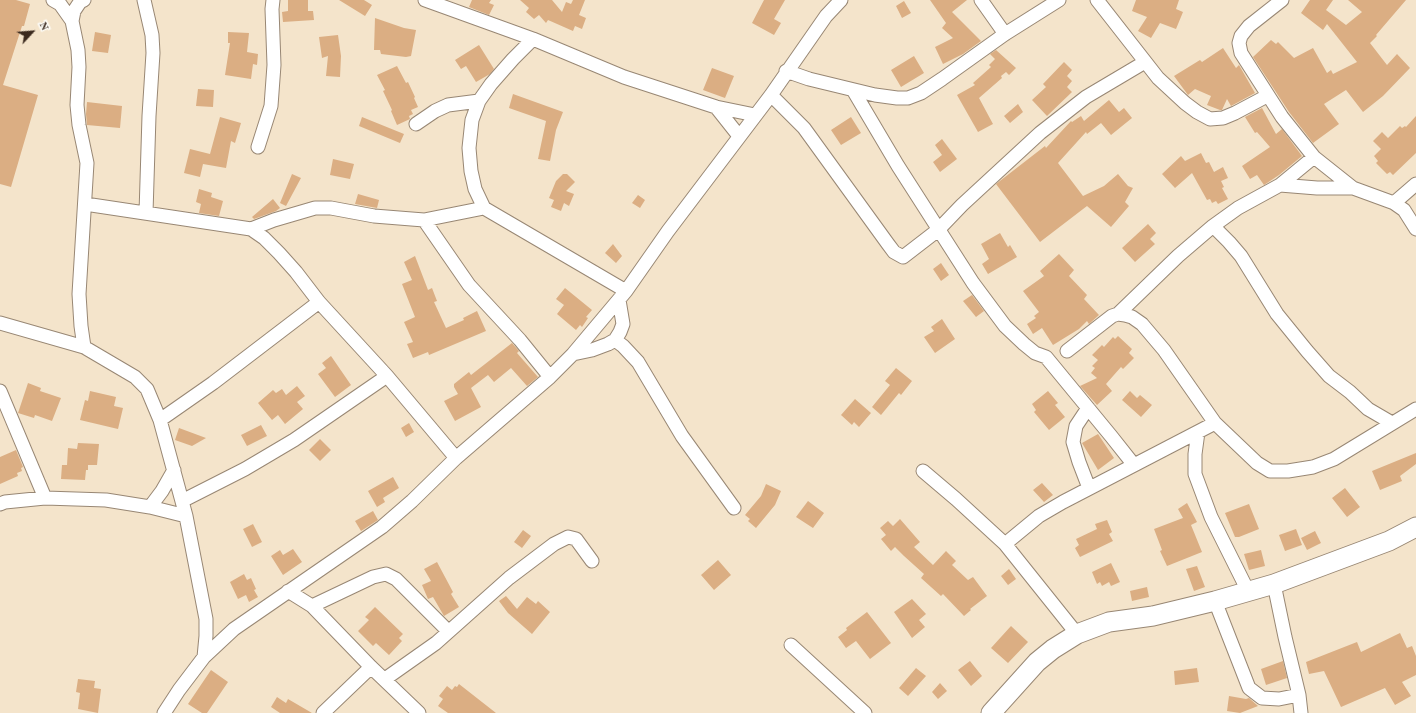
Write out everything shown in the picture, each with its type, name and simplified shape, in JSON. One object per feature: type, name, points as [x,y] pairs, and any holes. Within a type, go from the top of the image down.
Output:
[{"type":"street","points":[[144,0],[152,35],[153,53],[149,116],[146,213]]},
{"type":"street","points":[[258,147],[271,106],[274,65],[273,0]]},
{"type":"street","points":[[425,0],[533,39],[624,77],[716,107],[755,115]]},
{"type":"street","points":[[164,713],[204,657],[234,629],[382,527],[412,501],[456,458],[550,377],[573,354],[623,295],[668,231],[771,95],[786,71],[826,16],[841,0]]},
{"type":"street","points":[[981,0],[1005,34]]},
{"type":"street","points":[[786,71],[853,90],[897,98],[908,98],[942,79],[1005,34],[1059,0]]},
{"type":"street","points":[[1098,0],[1158,78],[1197,112],[1210,119],[1223,118],[1267,96]]},
{"type":"street","points":[[1282,0],[1249,26],[1241,36],[1239,43],[1241,53],[1267,96],[1286,123],[1314,157],[1353,188],[1394,203],[1404,210],[1416,229]]},
{"type":"street","points":[[57,2],[82,1]]},
{"type":"street","points":[[82,1],[74,11],[72,20],[78,50],[79,67],[77,105],[79,125],[87,163],[80,255],[79,294],[84,347]]},
{"type":"street","points":[[57,2],[72,20]]},
{"type":"street","points":[[533,39],[491,84],[479,101],[472,120],[469,148],[471,171],[475,189],[484,208],[623,295]]},
{"type":"street","points":[[771,95],[804,128],[894,252],[903,257],[938,230],[962,205],[1040,133],[1086,97],[1145,62]]},
{"type":"street","points":[[853,90],[938,230],[973,283],[1005,326],[1035,353],[1046,357],[1134,465]]},
{"type":"street","points":[[416,124],[435,111],[448,105],[479,101]]},
{"type":"street","points":[[716,107],[739,136]]},
{"type":"street","points":[[1118,314],[1178,256],[1213,226],[1238,208],[1280,185],[1314,157]]},
{"type":"street","points":[[1394,203],[1416,184]]},
{"type":"street","points":[[1280,185],[1317,188],[1353,188]]},
{"type":"street","points":[[85,204],[251,229],[264,238],[279,253],[319,302],[387,376],[456,458]]},
{"type":"street","points":[[251,229],[274,220],[315,208],[331,208],[374,216],[424,220],[484,208]]},
{"type":"street","points":[[424,220],[469,285],[520,340],[550,377]]},
{"type":"street","points":[[1213,226],[1241,256],[1277,314],[1307,351],[1330,376],[1368,409],[1392,423]]},
{"type":"street","points":[[573,354],[592,350],[615,340],[623,324],[623,295]]},
{"type":"street","points":[[160,420],[213,383],[319,302]]},
{"type":"street","points":[[1066,351],[1112,316],[1125,314],[1132,317],[1142,324],[1164,350],[1215,423],[1256,464],[1270,471],[1288,471],[1314,467],[1334,459],[1416,410]]},
{"type":"street","points":[[0,323],[84,347],[135,377],[147,389],[160,420],[186,516],[206,619],[204,657]]},
{"type":"street","points":[[615,340],[638,362],[682,436],[734,508]]},
{"type":"street","points":[[182,501],[264,458],[387,376]]},
{"type":"street","points":[[0,391],[45,498]]},
{"type":"street","points":[[1088,408],[1076,426],[1073,442],[1078,462],[1089,488]]},
{"type":"street","points":[[1005,544],[1039,516],[1063,502],[1215,423]]},
{"type":"street","points":[[1198,432],[1195,454],[1195,474],[1211,517],[1248,591]]},
{"type":"street","points":[[150,508],[174,470]]},
{"type":"street","points":[[923,470],[1005,544],[1077,634]]},
{"type":"street","points":[[0,504],[45,498],[106,500],[186,516]]},
{"type":"street","points":[[991,713],[1037,662],[1053,649],[1077,634],[1109,622],[1153,616],[1215,601],[1274,584],[1389,541],[1416,527]]},
{"type":"street","points":[[385,679],[436,643],[509,578],[554,544],[568,537],[576,539],[592,561]]},
{"type":"street","points":[[312,606],[373,577],[386,574],[396,579],[448,631]]},
{"type":"street","points":[[1274,584],[1284,637],[1299,695],[1301,713]]},
{"type":"street","points":[[288,591],[312,606],[371,667],[419,713]]},
{"type":"street","points":[[1215,601],[1249,688],[1262,698],[1279,699],[1299,695]]},
{"type":"street","points":[[791,645],[865,713]]},
{"type":"street","points":[[323,713],[371,667]]},
{"type":"building","points":[[0,0],[16,0],[30,4],[24,26],[22,26],[3,85],[38,95],[11,187],[0,184]]},
{"type":"building","points":[[288,0],[308,0],[308,11],[313,11],[314,20],[283,22],[282,12],[288,11]]},
{"type":"building","points":[[339,0],[364,0],[372,5],[365,16]]},
{"type":"building","points":[[472,0],[491,0],[489,3],[494,5],[489,15],[469,7]]},
{"type":"building","points":[[520,0],[552,0],[562,12],[566,2],[571,4],[573,0],[585,0],[579,15],[586,18],[582,29],[575,26],[573,31],[548,20],[546,23],[539,15],[534,19],[526,12],[529,8]]},
{"type":"building","points":[[764,0],[785,0],[774,19],[781,23],[774,35],[752,23]]},
{"type":"building","points":[[930,0],[967,0],[952,12],[981,41],[963,54],[943,64],[935,47],[953,38],[942,28],[946,23]]},
{"type":"building","points":[[1136,0],[1179,0],[1176,9],[1183,12],[1176,29],[1160,23],[1151,38],[1138,31],[1147,17],[1132,11]]},
{"type":"building","points":[[1310,0],[1333,0],[1326,10],[1346,25],[1362,12],[1348,0],[1406,0],[1370,43],[1387,65],[1397,54],[1410,68],[1383,96],[1363,112],[1346,90],[1324,104],[1339,124],[1313,143],[1289,112],[1253,57],[1271,40],[1276,44],[1278,42],[1294,58],[1313,48],[1327,73],[1331,70],[1333,74],[1357,62],[1327,24],[1323,30],[1301,13]]},
{"type":"building","points":[[904,1],[911,13],[902,18],[896,6]]},
{"type":"building","points":[[375,18],[404,28],[416,30],[411,56],[406,57],[381,54],[380,50],[374,50]]},
{"type":"building","points":[[95,32],[111,35],[108,53],[92,51]]},
{"type":"building","points":[[228,32],[249,33],[247,52],[258,54],[257,65],[253,64],[251,79],[225,75],[230,43],[228,43]]},
{"type":"building","points":[[338,35],[341,56],[340,77],[326,76],[328,56],[322,58],[319,37]]},
{"type":"building","points":[[479,45],[494,69],[490,74],[476,82],[466,66],[461,69],[455,60]]},
{"type":"building","points":[[1223,48],[1236,68],[1239,65],[1255,93],[1231,106],[1227,99],[1222,110],[1220,110],[1207,105],[1211,96],[1195,89],[1188,95],[1174,76],[1200,60],[1202,62]]},
{"type":"building","points":[[996,50],[1016,68],[1009,75],[1006,72],[1001,76],[1002,78],[979,98],[993,124],[978,132],[957,95],[975,85],[973,83],[991,67],[989,65],[995,59],[990,54]]},
{"type":"building","points":[[914,56],[924,73],[901,87],[891,70]]},
{"type":"building","points":[[1064,62],[1072,70],[1067,76],[1072,81],[1067,87],[1072,92],[1047,116],[1032,100],[1046,87],[1043,84]]},
{"type":"building","points":[[397,66],[406,83],[408,82],[418,107],[411,110],[413,114],[409,116],[410,119],[397,125],[383,91],[385,90],[377,75]]},
{"type":"building","points":[[712,68],[734,76],[725,98],[703,90]]},
{"type":"building","points":[[198,89],[214,90],[213,107],[196,106]]},
{"type":"building","points":[[513,94],[563,112],[556,130],[550,161],[538,159],[546,121],[509,108]]},
{"type":"building","points":[[1109,100],[1119,112],[1124,108],[1132,118],[1111,135],[1101,123],[1087,134],[1086,132],[1058,163],[1083,196],[1104,186],[1118,174],[1128,186],[1133,188],[1125,202],[1129,206],[1111,227],[1087,206],[1040,242],[996,184],[1045,146],[1046,148],[1071,121],[1072,122],[1081,116],[1084,121]]},
{"type":"building","points":[[87,102],[122,106],[120,128],[87,125]]},
{"type":"building","points":[[1018,104],[1023,112],[1010,123],[1004,116]]},
{"type":"building","points":[[1262,108],[1276,134],[1282,129],[1302,156],[1264,185],[1257,175],[1250,179],[1242,166],[1270,147],[1257,132],[1255,133],[1245,117]]},
{"type":"building","points":[[1416,116],[1416,153],[1393,175],[1390,172],[1387,174],[1376,163],[1378,161],[1374,156],[1381,149],[1373,141],[1382,132],[1388,138],[1400,126],[1402,128],[1405,126],[1406,127]]},
{"type":"building","points":[[220,117],[241,123],[235,143],[231,141],[226,168],[203,164],[200,177],[184,173],[190,149],[210,154]]},
{"type":"building","points":[[362,117],[404,134],[400,143],[359,126]]},
{"type":"building","points":[[851,117],[861,133],[841,145],[831,130]]},
{"type":"building","points":[[942,139],[957,159],[940,172],[933,162],[942,155],[935,145]]},
{"type":"building","points":[[1201,153],[1206,163],[1209,162],[1214,172],[1223,167],[1228,178],[1221,181],[1224,187],[1222,188],[1228,199],[1218,204],[1216,201],[1212,203],[1210,199],[1207,200],[1192,173],[1175,188],[1162,174],[1181,156],[1185,161]]},
{"type":"building","points":[[333,159],[354,164],[350,179],[330,175]]},
{"type":"building","points":[[292,174],[301,178],[286,206],[280,203]]},
{"type":"building","points":[[563,174],[567,174],[575,182],[566,191],[574,194],[569,206],[564,203],[561,211],[551,207],[554,200],[549,198],[556,181]]},
{"type":"building","points":[[199,189],[212,193],[211,197],[223,201],[219,216],[199,213],[201,204],[196,202]]},
{"type":"building","points":[[358,194],[379,200],[377,208],[355,204]]},
{"type":"building","points":[[638,195],[645,200],[640,208],[632,203]]},
{"type":"building","points":[[273,199],[280,208],[276,211],[254,219],[252,217]]},
{"type":"building","points":[[1148,224],[1156,233],[1150,239],[1155,244],[1135,262],[1122,248]]},
{"type":"building","points":[[1000,233],[1008,247],[1010,245],[1017,257],[988,274],[982,264],[989,259],[981,244]]},
{"type":"building","points":[[613,244],[622,256],[616,263],[605,253]]},
{"type":"building","points":[[1059,254],[1074,270],[1069,276],[1087,295],[1084,299],[1099,315],[1089,324],[1087,321],[1079,329],[1053,345],[1042,328],[1033,334],[1027,324],[1036,318],[1034,316],[1039,312],[1023,291],[1044,276],[1040,271]]},
{"type":"building","points":[[415,256],[428,290],[432,288],[437,301],[434,302],[446,328],[464,320],[463,318],[477,311],[486,331],[429,355],[428,352],[413,358],[407,344],[413,342],[404,322],[415,317],[402,284],[412,280],[404,262]]},
{"type":"building","points":[[941,263],[949,275],[941,281],[933,269]]},
{"type":"building","points":[[565,288],[592,310],[586,317],[588,318],[582,327],[580,325],[576,330],[557,314],[564,305],[556,299]]},
{"type":"building","points":[[972,295],[984,311],[976,317],[963,301]]},
{"type":"building","points":[[942,319],[955,339],[935,353],[924,337],[934,331],[931,327]]},
{"type":"building","points":[[1118,336],[1132,349],[1129,353],[1134,358],[1123,369],[1121,367],[1106,384],[1112,391],[1097,405],[1080,386],[1097,378],[1091,373],[1095,368],[1092,366],[1098,360],[1092,355],[1102,345],[1104,347],[1113,337],[1115,339]]},
{"type":"building","points":[[512,343],[519,351],[517,353],[538,377],[527,386],[511,368],[494,382],[488,375],[471,388],[481,407],[455,421],[444,401],[458,394],[454,384],[469,372],[471,375]]},
{"type":"building","points":[[331,356],[351,385],[335,397],[318,374],[326,368],[322,363]]},
{"type":"building","points":[[896,368],[912,381],[901,395],[899,393],[881,415],[872,407],[890,385],[885,381]]},
{"type":"building","points":[[28,383],[41,388],[40,391],[61,398],[52,421],[35,415],[34,418],[18,413]]},
{"type":"building","points":[[297,386],[305,396],[297,402],[303,409],[285,424],[278,415],[272,420],[258,403],[273,390],[276,393],[282,389],[286,395]]},
{"type":"building","points":[[90,391],[116,397],[114,406],[123,408],[118,429],[80,420],[85,400],[88,401]]},
{"type":"building","points":[[1048,391],[1058,403],[1055,405],[1065,417],[1049,430],[1034,412],[1036,410],[1032,404]]},
{"type":"building","points":[[1130,391],[1137,398],[1140,395],[1152,405],[1141,417],[1122,400]]},
{"type":"building","points":[[855,399],[871,413],[859,427],[854,422],[852,425],[841,415]]},
{"type":"building","points":[[409,423],[414,432],[406,437],[401,428]]},
{"type":"building","points":[[261,425],[267,436],[247,446],[241,435]]},
{"type":"building","points":[[179,428],[206,438],[192,446],[175,440]]},
{"type":"building","points":[[1098,434],[1114,458],[1098,470],[1082,443]]},
{"type":"building","points":[[320,439],[331,450],[320,461],[309,450]]},
{"type":"building","points":[[78,443],[99,444],[97,465],[88,465],[85,480],[61,479],[62,465],[67,465],[68,448],[77,449]]},
{"type":"building","points":[[16,450],[23,467],[21,468],[22,471],[17,473],[18,476],[0,484],[0,457]]},
{"type":"building","points":[[1416,453],[1416,464],[1400,476],[1402,481],[1380,490],[1372,471]]},
{"type":"building","points":[[393,477],[399,488],[383,498],[385,502],[377,507],[368,491]]},
{"type":"building","points":[[1042,483],[1053,495],[1044,502],[1033,490]]},
{"type":"building","points":[[766,484],[781,491],[775,505],[756,528],[748,521],[750,519],[745,515],[761,496]]},
{"type":"building","points":[[1345,488],[1360,507],[1347,517],[1332,498]]},
{"type":"building","points":[[808,501],[824,513],[813,528],[796,517]]},
{"type":"building","points":[[1187,503],[1197,522],[1191,525],[1202,552],[1167,566],[1160,551],[1162,550],[1154,529],[1183,518],[1178,509]]},
{"type":"building","points":[[1249,504],[1259,529],[1239,537],[1235,537],[1225,513]]},
{"type":"building","points":[[373,511],[378,520],[361,531],[355,521]]},
{"type":"building","points":[[900,519],[920,542],[914,547],[933,565],[946,551],[956,561],[952,565],[968,580],[973,577],[987,596],[970,609],[971,610],[964,616],[943,594],[941,596],[921,578],[924,574],[895,547],[891,551],[881,539],[886,535],[880,528],[888,521],[893,526]]},
{"type":"building","points":[[1107,520],[1112,532],[1109,534],[1113,541],[1080,557],[1075,548],[1079,545],[1076,539],[1097,529],[1095,524]]},
{"type":"building","points":[[253,524],[262,542],[252,547],[243,529]]},
{"type":"building","points":[[1296,529],[1302,545],[1285,551],[1279,535]]},
{"type":"building","points":[[523,530],[531,536],[522,548],[514,542]]},
{"type":"building","points":[[1315,531],[1321,543],[1307,550],[1301,538]]},
{"type":"building","points":[[293,549],[302,562],[283,575],[271,556],[280,550],[283,555]]},
{"type":"building","points":[[1261,550],[1265,566],[1249,570],[1244,554]]},
{"type":"building","points":[[718,560],[731,575],[714,590],[701,575]]},
{"type":"building","points":[[437,562],[453,592],[451,594],[459,607],[444,616],[433,597],[428,599],[422,585],[431,581],[424,569]]},
{"type":"building","points":[[1111,563],[1120,582],[1111,586],[1109,582],[1102,586],[1100,582],[1097,584],[1092,572]]},
{"type":"building","points":[[1197,566],[1205,587],[1194,591],[1186,569]]},
{"type":"building","points":[[1009,569],[1016,579],[1008,585],[1001,576]]},
{"type":"building","points":[[244,574],[247,580],[251,578],[256,589],[254,590],[258,597],[249,602],[246,595],[238,599],[230,582]]},
{"type":"building","points":[[1147,587],[1149,597],[1132,601],[1130,591]]},
{"type":"building","points":[[506,596],[517,609],[527,597],[536,604],[538,601],[550,612],[532,634],[508,613],[499,601]]},
{"type":"building","points":[[912,599],[926,614],[919,620],[925,627],[912,638],[894,612]]},
{"type":"building","points":[[375,607],[403,634],[399,638],[402,641],[389,655],[376,643],[373,646],[358,631],[369,620],[365,617]]},
{"type":"building","points":[[867,612],[891,643],[870,659],[856,641],[846,648],[838,637],[847,630],[846,628]]},
{"type":"building","points":[[1011,626],[1028,642],[1008,663],[991,648]]},
{"type":"building","points":[[1400,633],[1407,648],[1412,646],[1416,656],[1416,675],[1402,682],[1411,696],[1395,705],[1385,688],[1341,707],[1324,671],[1309,674],[1306,662],[1357,642],[1361,652]]},
{"type":"building","points":[[970,661],[982,676],[971,686],[958,670]]},
{"type":"building","points":[[1283,661],[1287,678],[1266,685],[1261,669]]},
{"type":"building","points":[[916,668],[926,676],[908,696],[899,688]]},
{"type":"building","points":[[1197,668],[1199,682],[1175,685],[1174,671]]},
{"type":"building","points":[[211,670],[228,682],[207,713],[202,713],[188,704]]},
{"type":"building","points":[[78,679],[95,681],[94,688],[101,689],[98,713],[78,709],[80,693],[76,692]]},
{"type":"building","points":[[940,683],[947,691],[938,699],[932,692]]},
{"type":"building","points":[[459,684],[496,713],[448,713],[438,706],[443,699],[439,696],[447,686],[452,690]]},
{"type":"building","points":[[1229,696],[1246,699],[1249,698],[1258,706],[1240,713],[1227,711]]},
{"type":"building","points":[[277,697],[286,703],[288,699],[312,713],[280,713],[271,707]]}]
